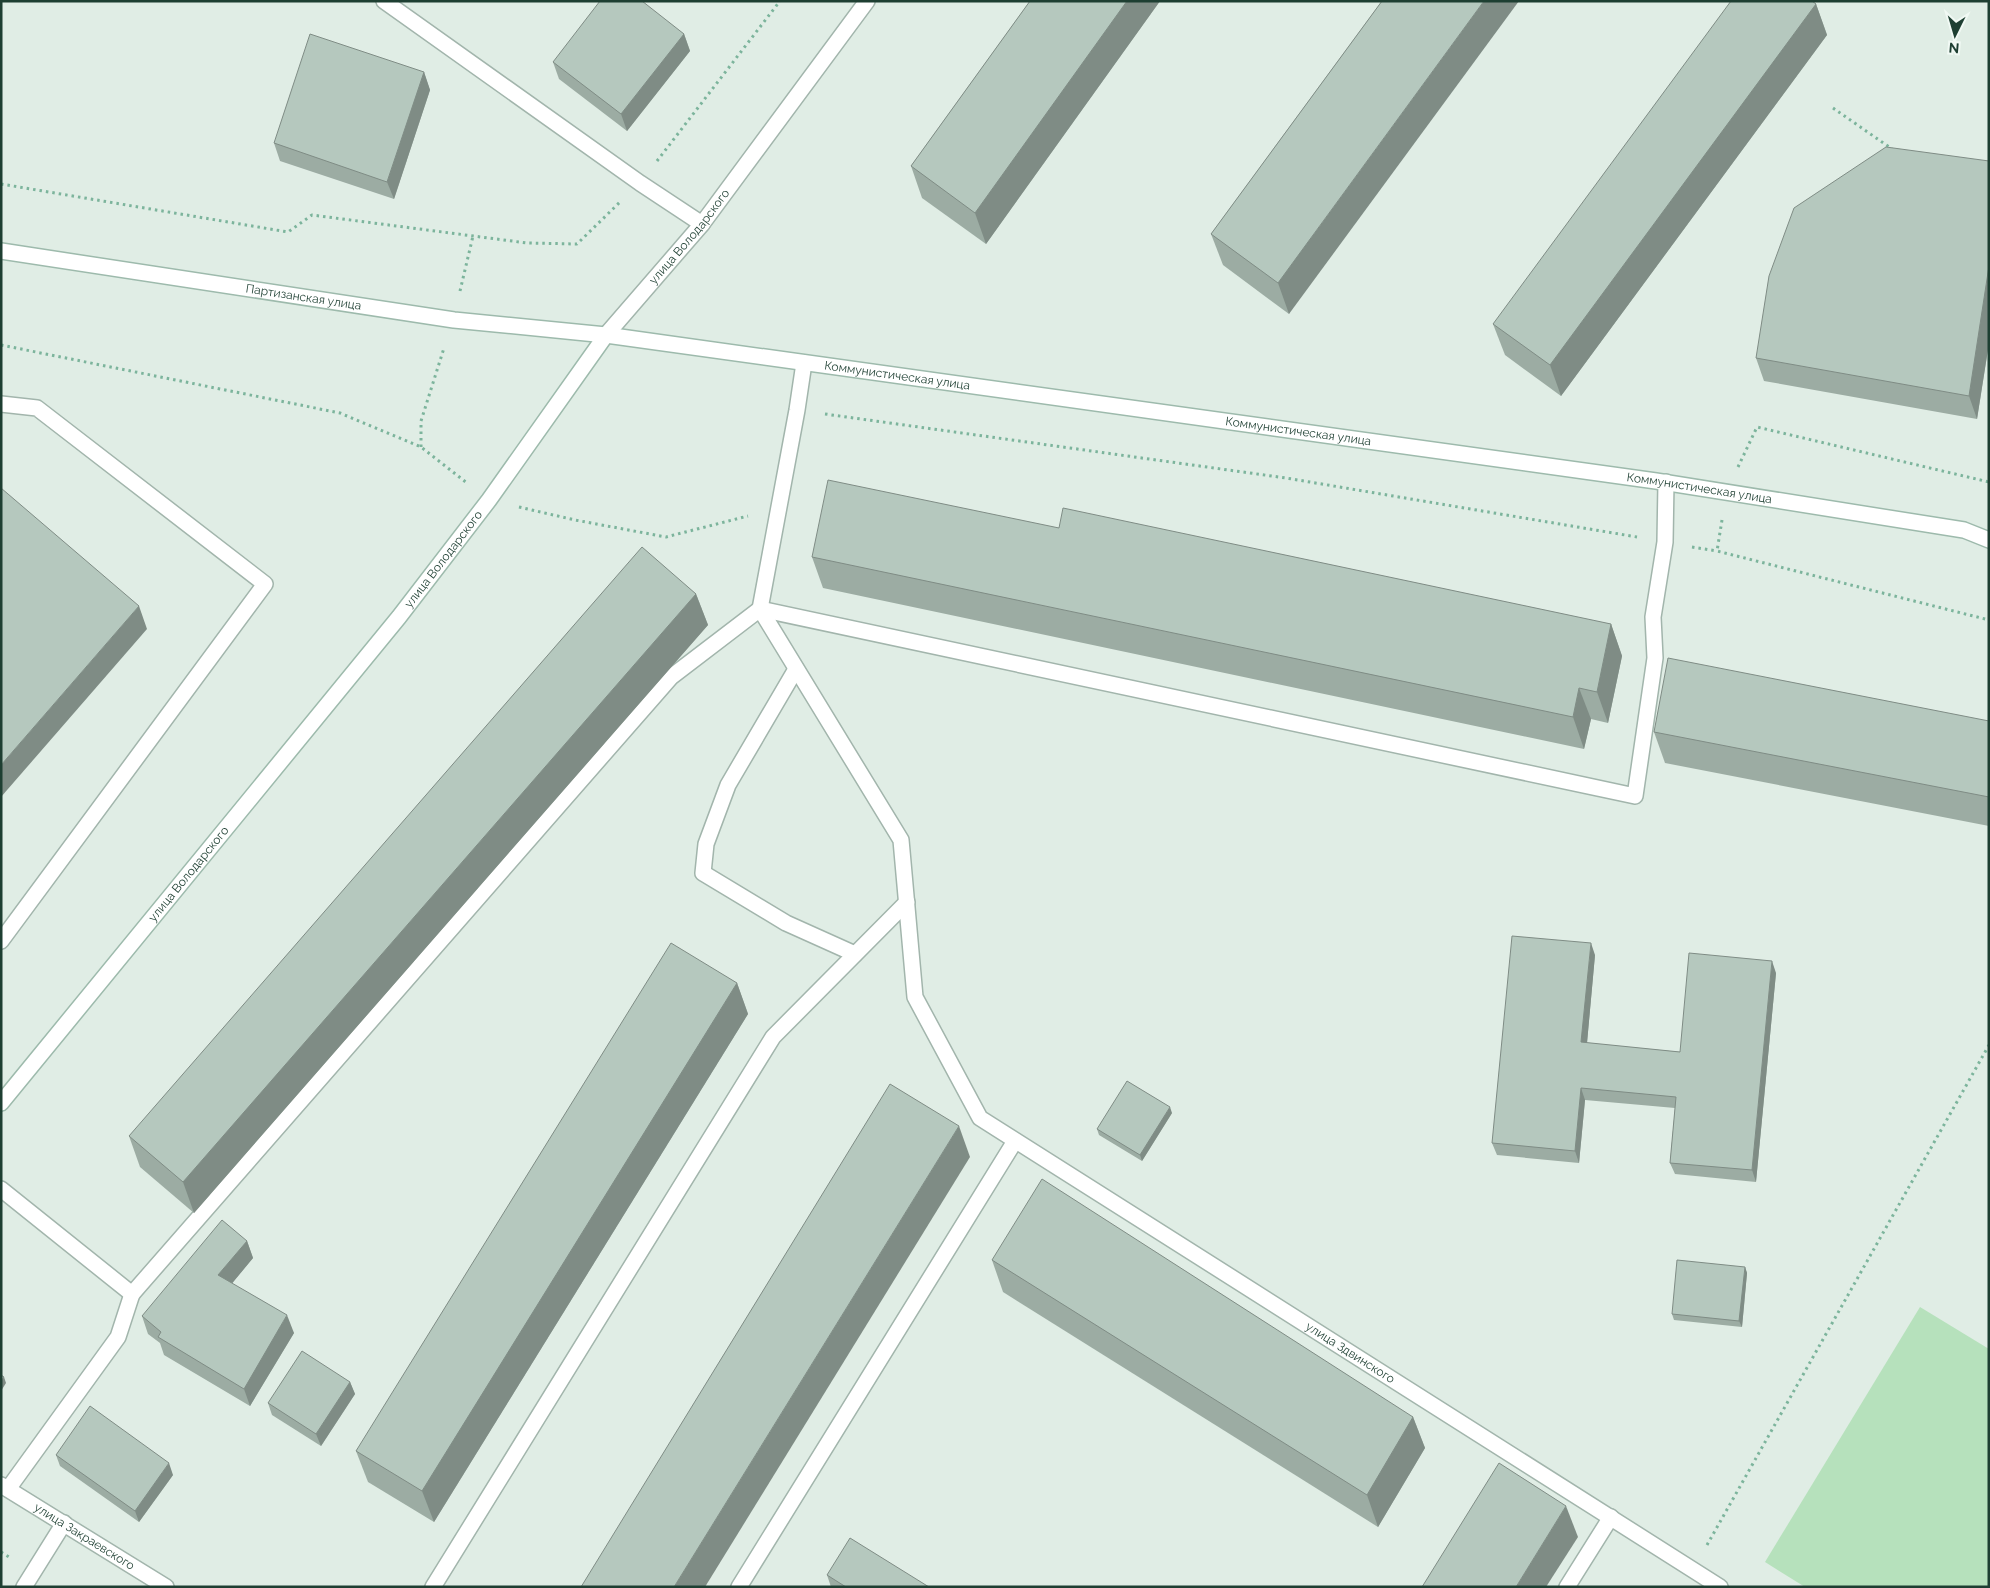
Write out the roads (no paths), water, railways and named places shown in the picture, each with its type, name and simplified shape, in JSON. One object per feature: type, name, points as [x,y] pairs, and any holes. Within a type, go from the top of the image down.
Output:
[{"type":"main road","points":[[384,1],[640,183],[702,224]]},
{"type":"main road","name":"улица Володарского","points":[[1,1103],[393,625],[489,500],[606,335],[702,224],[868,1]]},
{"type":"main road","name":"Партизанская улица","points":[[1,251],[454,320],[606,335]]},
{"type":"main road","name":"Коммунистическая улица","points":[[606,335],[1666,482],[1964,530],[1989,540]]},
{"type":"main road","points":[[433,1587],[773,1037],[907,902],[901,840],[760,609],[804,363]]},
{"type":"main road","points":[[1,404],[37,408],[265,584],[1,941]]},
{"type":"main road","points":[[5,1487],[118,1337],[132,1294],[671,677],[760,609],[1634,796],[1655,658],[1653,617],[1665,542],[1666,482]]},
{"type":"main road","points":[[1655,658],[1674,662]]},
{"type":"main road","points":[[796,669],[728,785],[706,844],[703,872],[786,923],[855,954]]},
{"type":"main road","name":"улица Здвинского","points":[[907,902],[916,997],[980,1118],[1611,1516],[1720,1587]]},
{"type":"main road","points":[[740,1587],[1015,1141]]},
{"type":"main road","points":[[1,1188],[132,1294]]},
{"type":"main road","name":"улица Закраевского","points":[[5,1487],[166,1587]]},
{"type":"main road","points":[[1567,1587],[1611,1516]]},
{"type":"main road","points":[[24,1587],[64,1523]]}]
